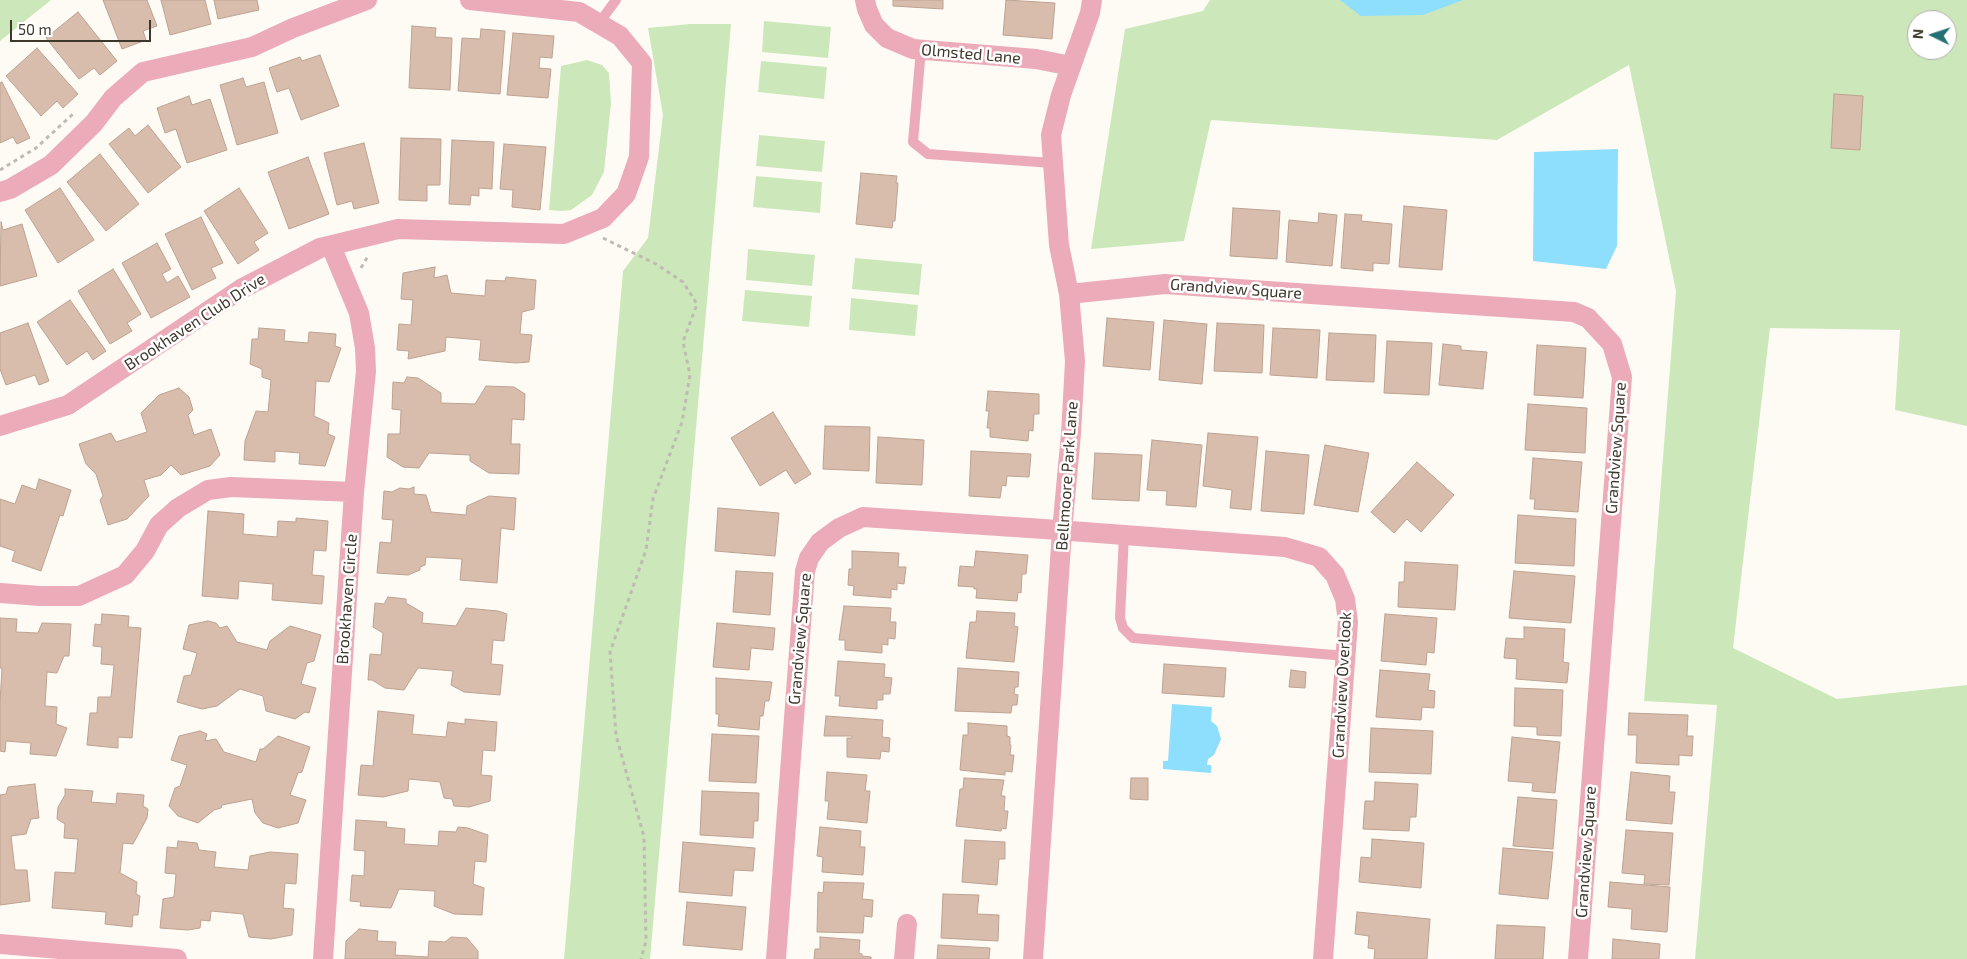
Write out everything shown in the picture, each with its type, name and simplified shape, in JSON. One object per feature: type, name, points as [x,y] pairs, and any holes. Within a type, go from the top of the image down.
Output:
[{"type":"street","points":[[0,192],[10,189],[51,165],[94,123],[113,98],[143,72],[252,47],[292,28],[367,0]]},
{"type":"street","name":"Brookhaven Club Drive","points":[[0,426],[68,405],[241,289],[320,248],[398,229],[564,234],[603,218],[626,194],[639,157],[642,63],[620,36],[579,12],[470,0]]},
{"type":"street","name":"Olmsted Lane","points":[[865,0],[874,25],[887,38],[913,49],[1036,59],[1071,66]]},
{"type":"street","name":"Bellmoore Park Lane","points":[[1033,959],[1075,361],[1069,294],[1059,246],[1052,163],[1052,135],[1061,94],[1092,0]]},
{"type":"street","name":"Brookhaven Circle","points":[[322,959],[354,492],[366,371],[365,348],[359,312],[331,246]]},
{"type":"street","name":"Grandview Square","points":[[1069,294],[1165,284],[1574,312],[1588,318],[1612,344],[1622,377],[1578,959]]},
{"type":"street","points":[[0,593],[79,596],[125,574],[145,551],[159,525],[178,508],[208,490],[231,487],[354,492]]},
{"type":"street","name":"Grandview Square","points":[[776,959],[801,605],[805,571],[813,551],[831,532],[863,517],[1062,531]]},
{"type":"street","name":"Grandview Overlook","points":[[1062,531],[1285,547],[1319,557],[1335,575],[1345,600],[1348,622],[1323,959]]},
{"type":"street","points":[[904,959],[907,924]]},
{"type":"street","points":[[0,944],[177,959]]},
{"type":"lane","points":[[599,23],[616,0]]},
{"type":"lane","points":[[921,50],[913,142],[928,154],[1052,163]]},
{"type":"lane","points":[[1124,535],[1120,618],[1123,628],[1133,638],[1346,656]]},
{"type":"path","points":[[602,238],[656,264],[683,282],[697,304],[683,342],[690,375],[682,422],[653,499],[646,550],[610,652],[616,735],[644,838],[646,941],[642,959]]},
{"type":"path","points":[[360,272],[367,256],[373,254]]},
{"type":"green space","points":[[0,0],[51,0],[0,41]]},
{"type":"green space","points":[[1210,0],[1967,0],[1967,426],[1895,410],[1900,330],[1770,328],[1733,648],[1837,699],[1967,685],[1967,959],[1695,959],[1717,705],[1644,701],[1676,291],[1629,65],[1497,140],[1211,120],[1184,241],[1091,249],[1125,29],[1203,11]]},
{"type":"green space","points":[[764,21],[831,27],[828,58],[762,52]]},
{"type":"green space","points":[[690,24],[731,24],[650,959],[564,959],[623,271],[648,238],[663,115],[648,28]]},
{"type":"green space","points":[[587,60],[602,65],[609,73],[611,103],[604,172],[592,195],[571,210],[549,210],[561,66]]},
{"type":"green space","points":[[761,61],[827,67],[824,99],[758,92]]},
{"type":"green space","points":[[759,135],[825,141],[822,172],[756,166]]},
{"type":"green space","points":[[756,176],[822,182],[820,213],[753,207]]},
{"type":"green space","points":[[748,249],[815,255],[812,286],[746,280]]},
{"type":"green space","points":[[855,258],[922,264],[919,295],[852,289]]},
{"type":"green space","points":[[745,290],[812,296],[809,327],[742,321]]},
{"type":"green space","points":[[851,298],[918,305],[915,336],[849,330]]},
{"type":"water","points":[[1340,0],[1463,0],[1423,15],[1361,16]]},
{"type":"water","points":[[1618,149],[1617,246],[1606,269],[1533,261],[1534,152]]},
{"type":"water","points":[[1172,704],[1212,707],[1211,721],[1217,726],[1221,739],[1214,755],[1208,759],[1207,765],[1211,765],[1211,773],[1163,769],[1163,761],[1168,761]]},
{"type":"building","points":[[103,0],[147,0],[157,26],[143,31],[146,40],[122,49]]},
{"type":"building","points":[[161,0],[205,0],[211,24],[170,35]]},
{"type":"building","points":[[214,0],[257,0],[259,10],[218,19]]},
{"type":"building","points":[[893,0],[943,0],[943,9],[893,6]]},
{"type":"building","points":[[1006,0],[1055,3],[1052,39],[1003,35]]},
{"type":"building","points":[[78,12],[117,61],[100,75],[94,68],[79,79],[46,38]]},
{"type":"building","points":[[412,26],[436,28],[435,37],[452,38],[450,90],[409,88]]},
{"type":"building","points":[[481,29],[505,31],[500,94],[458,91],[462,38],[480,39]]},
{"type":"building","points":[[513,33],[554,36],[552,58],[540,57],[539,68],[551,69],[548,98],[507,95]]},
{"type":"building","points":[[37,48],[78,94],[63,108],[57,101],[41,116],[6,76]]},
{"type":"building","points":[[320,55],[339,106],[301,120],[289,88],[277,92],[269,68],[300,57],[302,61]]},
{"type":"building","points":[[243,78],[246,87],[264,82],[278,133],[237,145],[220,85]]},
{"type":"building","points":[[2,82],[30,138],[17,144],[13,137],[0,143],[0,83]]},
{"type":"building","points":[[1834,94],[1863,96],[1860,150],[1831,148]]},
{"type":"building","points":[[189,96],[192,105],[210,99],[227,150],[187,163],[176,129],[165,133],[157,108]]},
{"type":"building","points":[[148,125],[181,167],[148,193],[109,144],[129,128],[135,136]]},
{"type":"building","points":[[401,138],[441,139],[440,185],[427,185],[427,201],[399,200]]},
{"type":"building","points":[[452,140],[494,142],[492,189],[479,188],[479,196],[471,195],[470,205],[449,204]]},
{"type":"building","points":[[364,143],[379,203],[354,209],[352,201],[337,205],[324,153]]},
{"type":"building","points":[[504,144],[546,147],[540,210],[512,207],[513,190],[500,189]]},
{"type":"building","points":[[100,154],[139,204],[106,231],[67,182]]},
{"type":"building","points":[[308,157],[329,214],[289,229],[268,172]]},
{"type":"building","points":[[861,173],[897,176],[895,221],[893,221],[892,228],[856,224]]},
{"type":"building","points":[[60,188],[94,240],[58,263],[25,210]]},
{"type":"building","points":[[239,188],[268,233],[254,242],[259,250],[238,264],[204,211]]},
{"type":"building","points":[[1404,206],[1447,210],[1442,270],[1399,267]]},
{"type":"building","points":[[1233,208],[1280,211],[1277,259],[1230,256]]},
{"type":"building","points":[[1319,213],[1337,215],[1332,266],[1286,262],[1289,220],[1318,223]]},
{"type":"building","points":[[1345,214],[1362,215],[1361,221],[1392,224],[1389,264],[1373,263],[1373,271],[1341,268]]},
{"type":"building","points":[[201,217],[223,263],[211,268],[216,278],[192,290],[165,234]]},
{"type":"building","points":[[1,222],[3,230],[22,224],[37,276],[0,286]]},
{"type":"building","points":[[157,243],[171,269],[162,274],[167,283],[178,276],[190,297],[151,318],[122,263]]},
{"type":"building","points":[[435,267],[434,278],[447,275],[451,293],[485,296],[486,280],[505,281],[506,277],[536,280],[534,309],[522,312],[520,334],[532,335],[529,362],[516,363],[479,360],[481,340],[446,337],[445,351],[408,359],[409,351],[397,350],[399,324],[411,325],[413,300],[401,299],[403,273]]},
{"type":"building","points":[[113,269],[141,314],[127,323],[132,331],[110,344],[78,291]]},
{"type":"building","points":[[70,300],[106,351],[93,360],[87,351],[67,365],[37,322]]},
{"type":"building","points":[[1107,318],[1154,322],[1150,370],[1103,366]]},
{"type":"building","points":[[1164,320],[1207,324],[1202,384],[1159,380]]},
{"type":"building","points":[[28,323],[49,381],[39,385],[35,375],[6,385],[0,369],[0,333]]},
{"type":"building","points":[[1217,323],[1264,325],[1262,373],[1214,371]]},
{"type":"building","points":[[259,328],[285,330],[284,341],[308,343],[309,332],[336,334],[335,346],[341,348],[329,382],[316,381],[314,416],[329,423],[328,434],[335,437],[325,466],[299,464],[300,453],[275,451],[275,462],[244,460],[245,441],[256,411],[268,412],[271,380],[262,377],[262,369],[250,364],[252,339],[258,339]]},
{"type":"building","points":[[1273,328],[1320,330],[1317,378],[1270,375]]},
{"type":"building","points":[[1329,333],[1376,335],[1374,382],[1326,380]]},
{"type":"building","points":[[1387,341],[1432,343],[1429,395],[1384,393]]},
{"type":"building","points":[[1443,344],[1461,346],[1461,350],[1487,352],[1483,389],[1439,385]]},
{"type":"building","points":[[1537,345],[1586,348],[1583,398],[1534,395]]},
{"type":"building","points":[[407,377],[418,378],[441,393],[441,403],[475,404],[486,386],[514,387],[525,394],[524,420],[512,419],[511,444],[520,444],[519,474],[489,473],[470,461],[470,455],[429,453],[419,468],[403,467],[387,457],[388,434],[400,434],[401,410],[392,409],[393,382],[404,383]]},
{"type":"building","points":[[179,388],[189,397],[193,410],[188,415],[194,435],[211,429],[220,455],[210,466],[181,475],[171,465],[161,475],[144,480],[149,496],[127,519],[108,525],[100,500],[103,496],[96,474],[86,464],[79,444],[111,433],[116,442],[147,432],[141,413],[159,395]]},
{"type":"building","points":[[988,391],[1039,394],[1039,414],[1034,414],[1033,431],[1029,430],[1028,441],[990,437],[990,428],[987,428],[989,411],[986,411]]},
{"type":"building","points":[[1528,404],[1587,408],[1585,453],[1525,450]]},
{"type":"building","points":[[773,412],[811,474],[795,484],[786,470],[760,486],[731,438]]},
{"type":"building","points":[[825,426],[870,427],[869,471],[823,469]]},
{"type":"building","points":[[1208,433],[1258,437],[1251,510],[1230,508],[1232,490],[1203,486]]},
{"type":"building","points":[[878,437],[924,440],[922,485],[876,483]]},
{"type":"building","points":[[1152,440],[1202,445],[1196,507],[1166,505],[1167,491],[1147,490]]},
{"type":"building","points":[[1325,445],[1369,453],[1358,512],[1314,505]]},
{"type":"building","points":[[971,451],[1031,454],[1029,477],[1007,476],[1006,486],[1002,485],[1000,498],[969,496]]},
{"type":"building","points":[[1266,451],[1309,455],[1304,514],[1261,511]]},
{"type":"building","points":[[1095,453],[1142,455],[1139,501],[1092,499]]},
{"type":"building","points":[[1533,458],[1582,462],[1578,512],[1534,509],[1535,499],[1530,499]]},
{"type":"building","points":[[1417,462],[1454,495],[1421,532],[1407,519],[1394,533],[1371,512]]},
{"type":"building","points":[[39,479],[71,490],[63,516],[60,515],[41,571],[12,561],[15,551],[0,546],[0,499],[15,504],[22,485],[36,490]]},
{"type":"building","points":[[414,487],[414,494],[426,495],[431,512],[466,515],[467,506],[489,496],[516,498],[514,530],[501,528],[497,583],[460,580],[462,559],[426,557],[425,565],[420,567],[420,570],[408,575],[377,573],[380,542],[391,543],[393,520],[382,519],[384,491],[392,492],[400,488],[409,489]]},
{"type":"building","points":[[718,508],[779,513],[775,556],[715,551]]},
{"type":"building","points":[[208,511],[244,514],[243,534],[277,537],[278,521],[296,522],[296,518],[328,521],[326,551],[314,550],[312,575],[324,576],[322,604],[272,600],[273,584],[239,581],[238,599],[202,596]]},
{"type":"building","points":[[1518,515],[1576,519],[1574,566],[1515,563]]},
{"type":"building","points":[[852,551],[899,553],[898,567],[906,567],[904,584],[897,583],[897,590],[891,589],[891,598],[853,595],[854,586],[848,585],[849,569],[852,569]]},
{"type":"building","points":[[976,551],[1028,555],[1026,574],[1022,574],[1021,593],[1018,592],[1017,601],[976,598],[977,589],[974,589],[974,587],[958,586],[960,566],[974,567]]},
{"type":"building","points":[[1405,562],[1458,565],[1455,610],[1398,607],[1399,582],[1404,582]]},
{"type":"building","points":[[736,571],[773,573],[770,615],[733,612]]},
{"type":"building","points":[[1514,571],[1575,576],[1571,623],[1509,618]]},
{"type":"building","points":[[388,597],[406,599],[406,603],[423,613],[422,623],[456,626],[466,608],[498,611],[507,614],[504,641],[493,640],[491,664],[503,665],[500,695],[464,692],[451,685],[453,671],[418,668],[404,690],[385,688],[372,680],[368,680],[370,654],[381,655],[383,633],[373,627],[375,603],[384,604]]},
{"type":"building","points":[[844,606],[891,608],[890,622],[896,622],[895,639],[888,638],[888,645],[882,644],[882,653],[845,650],[845,640],[839,640]]},
{"type":"building","points":[[977,611],[1015,613],[1014,626],[1018,627],[1014,662],[966,658],[970,622],[976,622]]},
{"type":"building","points":[[102,614],[129,616],[128,627],[141,628],[132,738],[118,737],[118,748],[87,745],[90,713],[97,713],[98,697],[111,697],[114,665],[101,664],[102,647],[93,646],[95,624],[101,625]]},
{"type":"building","points":[[1385,614],[1437,618],[1434,653],[1427,652],[1426,665],[1381,661]]},
{"type":"building","points":[[0,618],[17,619],[16,632],[38,633],[42,623],[71,624],[69,656],[64,656],[57,673],[47,672],[45,706],[57,707],[56,724],[67,728],[56,756],[30,754],[31,743],[6,741],[5,752],[0,751],[2,668],[0,668]]},
{"type":"building","points":[[208,621],[216,623],[220,628],[227,626],[237,642],[267,650],[270,641],[290,626],[321,635],[314,661],[307,663],[301,684],[316,688],[309,713],[305,712],[295,719],[266,711],[263,696],[240,689],[217,706],[202,709],[177,702],[184,676],[191,675],[197,653],[183,649],[189,625]]},
{"type":"building","points":[[717,623],[775,628],[773,650],[751,648],[749,670],[713,667]]},
{"type":"building","points":[[1524,627],[1565,629],[1563,662],[1569,663],[1567,683],[1516,679],[1517,659],[1504,658],[1506,638],[1524,639]]},
{"type":"building","points":[[838,661],[885,664],[884,677],[892,678],[890,694],[883,694],[883,700],[877,700],[877,709],[839,706],[840,696],[835,696]]},
{"type":"building","points":[[1164,664],[1226,668],[1224,697],[1162,693]]},
{"type":"building","points":[[958,668],[1019,672],[1018,687],[1015,687],[1014,694],[1018,695],[1017,705],[1012,705],[1011,713],[955,711]]},
{"type":"building","points":[[1291,670],[1306,672],[1305,688],[1289,687]]},
{"type":"building","points":[[1380,670],[1430,674],[1428,690],[1435,691],[1434,708],[1422,707],[1421,720],[1376,717]]},
{"type":"building","points":[[716,678],[772,682],[769,701],[765,701],[763,716],[760,716],[759,730],[718,726]]},
{"type":"building","points":[[1515,688],[1563,690],[1561,736],[1537,735],[1537,727],[1514,726]]},
{"type":"building","points":[[378,711],[414,715],[412,734],[446,737],[448,722],[465,724],[465,719],[497,722],[495,751],[483,750],[481,775],[492,776],[490,801],[469,807],[454,806],[452,799],[444,798],[440,782],[409,779],[408,791],[383,797],[358,795],[361,765],[373,766]]},
{"type":"building","points":[[1629,713],[1688,715],[1687,736],[1693,736],[1692,756],[1679,755],[1679,765],[1636,763],[1637,735],[1628,735]]},
{"type":"building","points":[[826,716],[883,720],[882,737],[890,738],[889,752],[881,751],[880,759],[847,757],[847,738],[852,738],[852,736],[824,736]]},
{"type":"building","points":[[968,723],[1007,726],[1007,736],[1010,737],[1011,745],[1010,755],[1014,755],[1012,772],[1005,771],[1005,775],[960,770],[963,735],[968,735]]},
{"type":"building","points":[[1371,728],[1433,731],[1431,774],[1369,772]]},
{"type":"building","points":[[200,731],[207,734],[205,741],[216,739],[224,752],[256,762],[260,749],[263,749],[278,736],[310,747],[302,772],[298,773],[290,795],[306,800],[298,823],[278,828],[263,823],[255,813],[252,799],[222,805],[221,808],[214,810],[198,823],[178,816],[169,806],[175,788],[180,786],[187,765],[171,760],[179,736]]},
{"type":"building","points":[[712,734],[759,736],[756,783],[709,781]]},
{"type":"building","points":[[1512,737],[1560,742],[1555,793],[1532,791],[1533,783],[1508,781]]},
{"type":"building","points":[[827,772],[867,775],[865,791],[870,791],[867,823],[827,819],[829,801],[825,801]]},
{"type":"building","points":[[1631,772],[1670,776],[1669,792],[1675,792],[1672,824],[1626,820]]},
{"type":"building","points":[[964,778],[1004,780],[1001,796],[1005,796],[1004,811],[1008,811],[1006,829],[1002,828],[1001,831],[956,826],[960,789],[963,789]]},
{"type":"building","points":[[1131,778],[1148,778],[1148,800],[1130,799]]},
{"type":"building","points":[[1375,782],[1418,784],[1416,817],[1410,817],[1409,831],[1363,829],[1365,801],[1374,801]]},
{"type":"building","points":[[35,784],[39,818],[31,819],[26,834],[11,836],[15,870],[27,870],[30,901],[0,905],[0,795],[6,794],[8,787]]},
{"type":"building","points":[[65,789],[93,791],[91,802],[116,804],[117,793],[144,795],[143,806],[148,809],[147,818],[133,844],[123,843],[120,873],[137,882],[136,894],[140,896],[138,915],[133,915],[132,927],[105,924],[106,912],[52,908],[55,872],[75,873],[78,839],[64,838],[65,824],[57,819],[58,807],[65,795]]},
{"type":"building","points":[[702,791],[759,793],[758,821],[754,821],[753,838],[700,835]]},
{"type":"building","points":[[1518,797],[1557,800],[1553,849],[1513,846]]},
{"type":"building","points":[[356,820],[387,822],[386,827],[405,829],[404,844],[438,846],[439,831],[456,832],[458,827],[468,828],[488,835],[486,862],[475,861],[473,884],[484,888],[482,915],[454,914],[434,906],[435,891],[399,889],[391,908],[360,906],[361,902],[350,901],[352,875],[364,876],[365,851],[354,850]]},
{"type":"building","points":[[820,827],[861,831],[860,847],[865,847],[863,875],[822,872],[823,857],[817,856]]},
{"type":"building","points":[[1626,830],[1673,833],[1669,885],[1644,884],[1645,875],[1622,873]]},
{"type":"building","points":[[1372,839],[1424,843],[1421,888],[1359,882],[1361,857],[1371,858]]},
{"type":"building","points":[[965,840],[1005,842],[1005,859],[999,859],[997,885],[962,882]]},
{"type":"building","points":[[178,841],[197,843],[199,850],[216,852],[214,867],[248,870],[250,856],[270,852],[298,854],[296,884],[285,883],[283,908],[294,909],[292,935],[271,939],[249,937],[243,914],[211,911],[210,921],[201,920],[200,928],[188,930],[160,928],[163,899],[174,897],[176,874],[165,873],[167,847],[177,848]]},
{"type":"building","points":[[683,842],[755,848],[753,871],[734,870],[732,896],[679,892]]},
{"type":"building","points":[[1503,848],[1553,852],[1548,899],[1499,894]]},
{"type":"building","points":[[824,882],[864,883],[862,899],[873,900],[872,917],[864,916],[863,933],[817,932],[818,892],[823,893]]},
{"type":"building","points":[[1610,882],[1670,887],[1667,932],[1631,929],[1632,909],[1608,907]]},
{"type":"building","points":[[943,894],[979,895],[977,914],[999,915],[998,941],[941,938]]},
{"type":"building","points":[[687,902],[746,907],[742,950],[683,945]]},
{"type":"building","points":[[1357,912],[1430,919],[1427,959],[1374,959],[1375,949],[1368,948],[1369,936],[1355,934]]},
{"type":"building","points":[[1497,925],[1545,927],[1543,959],[1495,959]]},
{"type":"building","points":[[359,929],[378,931],[377,941],[396,942],[395,955],[428,957],[429,941],[445,942],[451,937],[467,938],[478,951],[478,959],[345,959],[346,941]]},
{"type":"building","points":[[820,937],[860,940],[859,953],[862,956],[871,957],[871,959],[814,959],[815,949],[820,949]]},
{"type":"building","points":[[1613,939],[1660,944],[1659,959],[1612,959]]},
{"type":"building","points":[[938,945],[990,948],[989,959],[937,959]]}]
